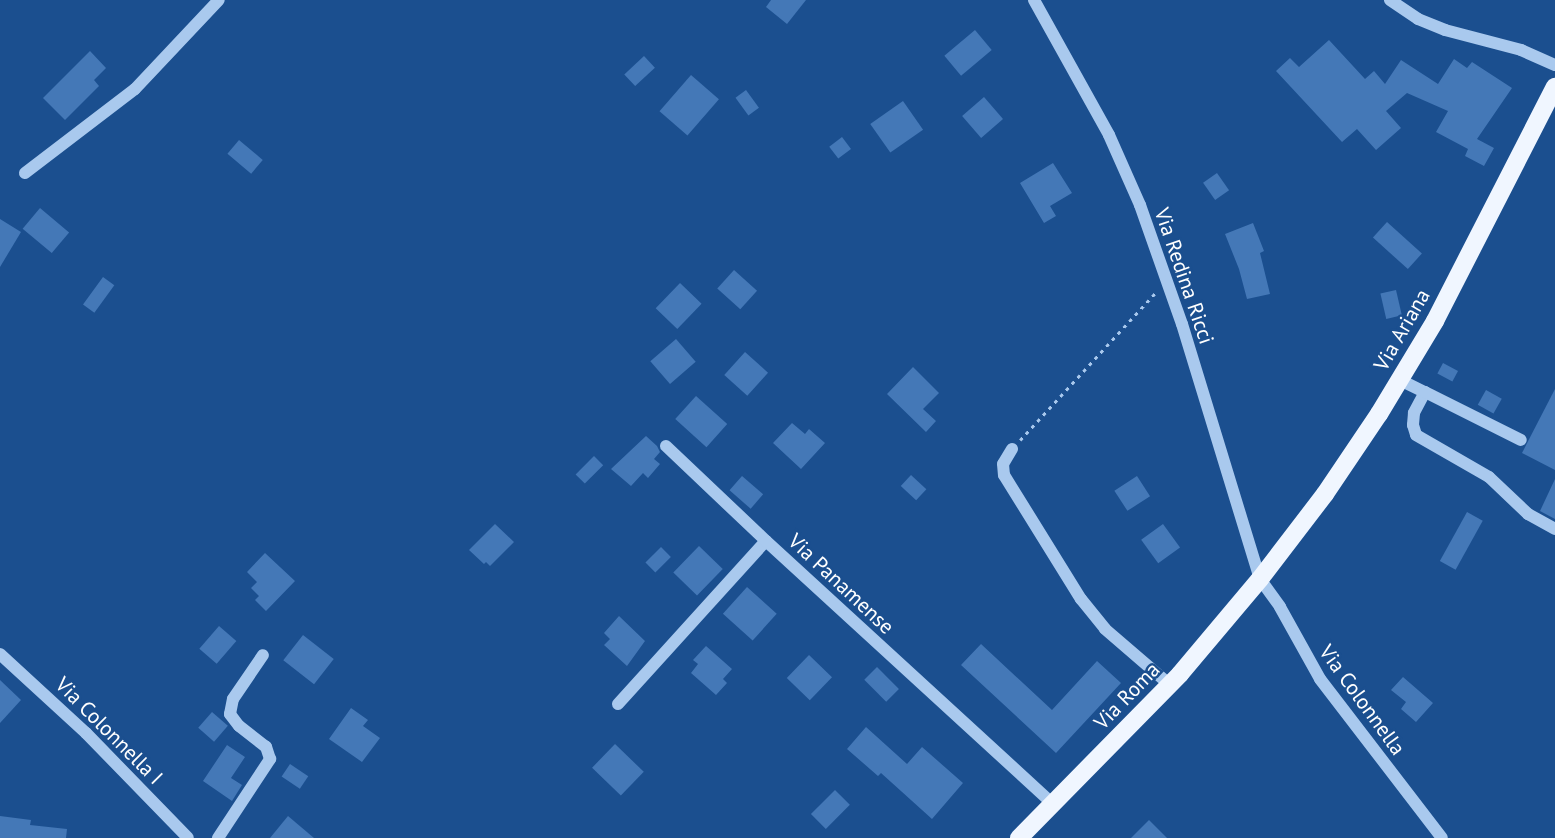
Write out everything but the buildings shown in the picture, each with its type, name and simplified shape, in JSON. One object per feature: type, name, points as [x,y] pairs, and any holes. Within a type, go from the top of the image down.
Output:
[{"type":"main road","name":"Via Ariana","points":[[1260,579],[1339,473],[1400,380],[1474,251],[1555,87]]},
{"type":"main road","name":"Via Roma","points":[[1018,838],[1170,685],[1260,579]]},
{"type":"street","points":[[24,173],[129,94],[219,0]]},
{"type":"street","name":"Via Redina Ricci","points":[[1034,0],[1116,150],[1167,280],[1260,579]]},
{"type":"street","points":[[1390,0],[1418,19],[1445,30],[1521,50],[1555,65]]},
{"type":"street","points":[[1400,380],[1521,440]]},
{"type":"street","points":[[1425,392],[1414,413],[1416,435],[1489,477],[1528,514],[1555,529]]},
{"type":"street","points":[[666,446],[766,541]]},
{"type":"street","points":[[1012,449],[1003,464],[1004,475],[1086,606],[1112,636],[1170,685]]},
{"type":"street","name":"Via Panamense","points":[[618,704],[766,541],[1053,804]]},
{"type":"street","name":"Via Colonnella","points":[[1260,579],[1280,607],[1320,679],[1442,838]]},
{"type":"street","name":"Via Colonnella I","points":[[0,654],[86,733],[188,838]]},
{"type":"street","points":[[218,838],[270,759],[266,747],[239,726],[230,714],[235,696],[263,655]]},
{"type":"path","points":[[1012,449],[1167,280]]}]
